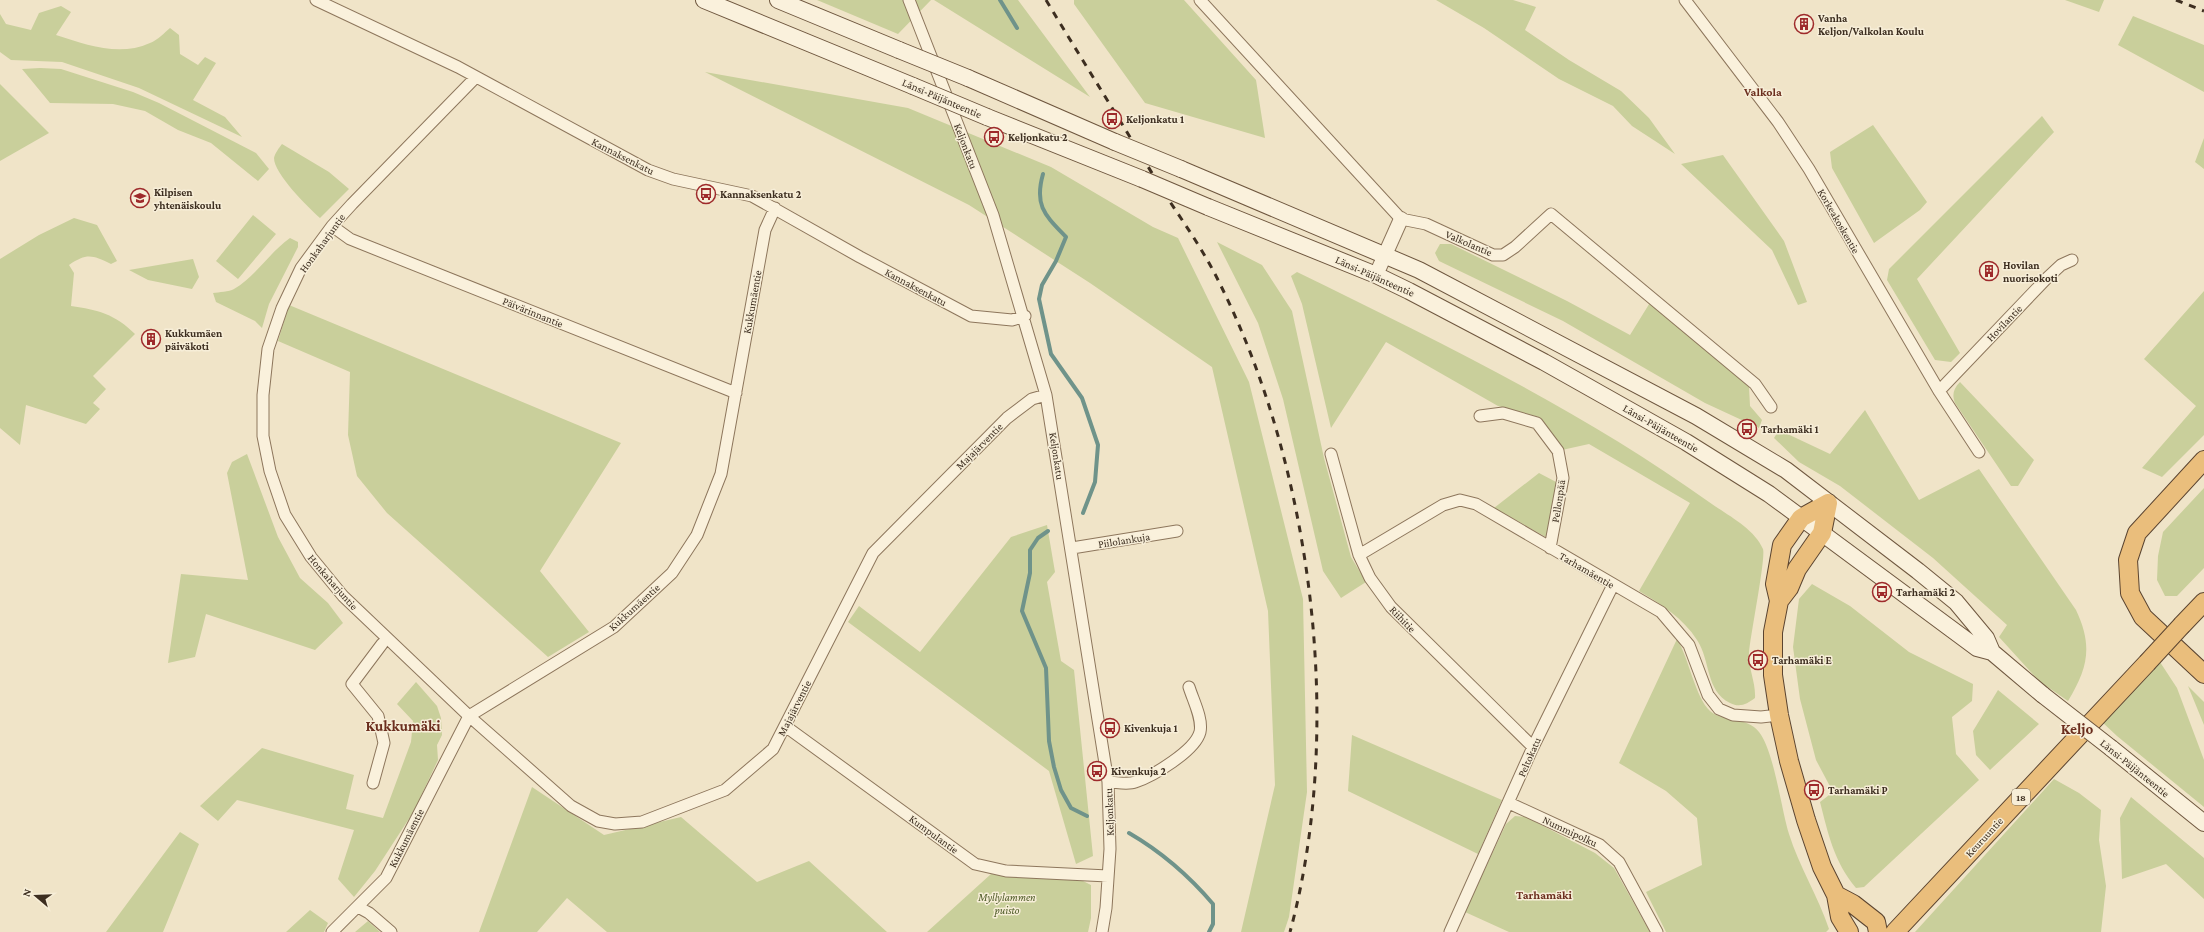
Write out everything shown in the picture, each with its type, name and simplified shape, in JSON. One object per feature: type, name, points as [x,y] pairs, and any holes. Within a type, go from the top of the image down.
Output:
[{"type":"highway","points":[[2204,460],[2137,533],[2128,560],[2130,593],[2142,617],[2204,674]]},
{"type":"highway","points":[[1779,601],[1774,584],[1782,545],[1801,518],[1828,503]]},
{"type":"highway","points":[[1828,503],[1822,533],[1797,569],[1789,588],[1779,601],[1773,632],[1773,675],[1779,715],[1789,761],[1806,820],[1822,867],[1836,895],[1840,916],[1849,932]]},
{"type":"highway","name":"Keuruuntie","points":[[1895,932],[2204,602]]},
{"type":"highway","points":[[1836,895],[1853,904],[1876,922],[1878,932]]},
{"type":"main road","name":"Länsi-Päijänteentie","points":[[704,0],[1376,275],[1544,362],[1686,442],[1769,494],[1977,648],[1992,652],[2043,695],[2204,824]]},
{"type":"main road","name":"Länsi-Päijänteentie","points":[[778,0],[968,78],[1115,142],[1181,168],[1386,255],[1419,270],[1696,416],[1786,470],[1956,602],[1986,638],[1992,652]]},
{"type":"street","name":"Kannaksenkatu","points":[[316,0],[420,48],[648,170],[673,179],[746,194],[775,208],[860,257],[971,316],[1012,320],[1025,316]]},
{"type":"street","name":"Keljonkatu","points":[[909,0],[993,215],[1025,316],[1046,395],[1072,548],[1108,782],[1110,813],[1108,876],[1102,932]]},
{"type":"street","points":[[1200,0],[1401,219],[1376,275]]},
{"type":"street","name":"Korkeakoskentie","points":[[1685,0],[1787,135],[1939,391],[1979,452]]},
{"type":"street","name":"Honkaharjuntie","points":[[469,716],[343,596],[310,557],[285,515],[270,471],[263,436],[262,412],[268,349],[282,308],[301,268],[332,226],[476,77]]},
{"type":"street","name":"Kukkumäentie","points":[[332,932],[386,878],[469,716],[614,628],[672,573],[697,536],[720,474],[765,230],[775,208]]},
{"type":"street","name":"Valkolantie","points":[[1401,219],[1426,224],[1493,255],[1503,255],[1515,247],[1550,214],[1755,384],[1771,407]]},
{"type":"street","name":"Päivärinnantie","points":[[332,226],[350,240],[736,393]]},
{"type":"street","name":"Hovilantie","points":[[1939,391],[2046,279],[2061,265],[2072,260]]},
{"type":"street","name":"Majajärventie","points":[[469,716],[571,806],[598,821],[615,824],[642,822],[725,790],[773,749],[873,553],[1007,418],[1032,399],[1046,395]]},
{"type":"street","name":"Pellonpää","points":[[1480,416],[1503,413],[1537,422],[1558,451],[1563,478],[1550,548]]},
{"type":"street","name":"Riihitie","points":[[1331,454],[1359,555],[1370,578],[1391,607],[1533,747]]},
{"type":"street","name":"Tarhamäentie","points":[[1359,555],[1443,505],[1460,500],[1476,504],[1661,612],[1690,645],[1708,695],[1719,709],[1733,715],[1761,717],[1779,715]]},
{"type":"street","name":"Piilolankuja","points":[[1072,548],[1177,531]]},
{"type":"street","name":"Peltokatu","points":[[1450,932],[1533,747],[1613,585]]},
{"type":"street","points":[[373,783],[384,743],[378,716],[352,684],[382,644]]},
{"type":"street","points":[[1108,782],[1134,783],[1153,774],[1187,750],[1197,740],[1200,731],[1199,720],[1189,687]]},
{"type":"street","name":"Kumpulantie","points":[[785,726],[975,864],[1006,871],[1108,876]]},
{"type":"street","name":"Nummipolku","points":[[1509,803],[1600,845],[1619,862],[1657,932]]},
{"type":"street","points":[[358,907],[369,913],[391,932]]},
{"type":"green space","points":[[817,0],[931,0],[898,34]]},
{"type":"green space","points":[[934,0],[1018,0],[1090,97]]},
{"type":"green space","points":[[1074,0],[1184,0],[1256,80],[1265,138],[1145,103],[1074,4]]},
{"type":"green space","points":[[1436,0],[1513,0],[1536,7],[1525,30],[1569,60],[1621,91],[1649,118],[1675,154],[1632,126],[1613,106],[1559,79],[1484,28]]},
{"type":"green space","points":[[2065,0],[2104,0],[2099,12]]},
{"type":"green space","points":[[61,6],[71,12],[56,35],[91,46],[115,49],[138,47],[156,40],[170,28],[179,35],[180,54],[198,65],[205,57],[216,63],[193,100],[225,117],[242,137],[139,88],[62,62],[11,60],[0,52],[0,14],[6,24],[31,30],[39,13]]},
{"type":"green space","points":[[2133,16],[2204,45],[2204,92],[2118,45]]},
{"type":"green space","points":[[22,69],[61,69],[133,92],[159,103],[256,153],[269,169],[258,181],[211,143],[178,130],[145,111],[113,104],[50,103]]},
{"type":"green space","points":[[705,72],[908,108],[1051,167],[1153,227],[1178,238],[1249,382],[1303,599],[1307,792],[1289,917],[1284,932],[1241,932],[1275,785],[1268,611],[1212,367],[1090,283],[969,205]]},
{"type":"green space","points":[[0,84],[49,133],[0,161]]},
{"type":"green space","points":[[2042,116],[2054,132],[1917,279],[1960,353],[1951,362],[1935,360],[1887,280],[1889,269]]},
{"type":"green space","points":[[1873,125],[1927,202],[1920,210],[1874,243],[1832,168],[1830,152]]},
{"type":"green space","points":[[2204,138],[2204,169],[2195,162]]},
{"type":"green space","points":[[282,144],[329,172],[349,189],[320,218],[292,190],[275,165],[274,158],[276,152]]},
{"type":"green space","points":[[1723,155],[1784,241],[1807,302],[1798,305],[1772,250],[1681,164]]},
{"type":"green space","points":[[253,215],[276,234],[238,279],[216,261]]},
{"type":"green space","points":[[74,218],[97,225],[117,261],[111,264],[94,257],[85,257],[69,265],[74,273],[71,306],[98,311],[113,317],[128,327],[135,334],[93,376],[106,389],[93,403],[100,409],[86,424],[26,405],[20,445],[0,428],[0,259],[39,235]]},
{"type":"green space","points":[[290,238],[298,242],[298,247],[269,304],[262,328],[255,321],[216,302],[213,293],[232,290],[242,284]]},
{"type":"green space","points":[[1217,242],[1262,265],[1292,311],[1324,458],[1351,557],[1366,582],[1341,598],[1323,571],[1283,399],[1258,323]]},
{"type":"green space","points":[[1440,244],[1451,244],[1567,301],[1630,335],[1651,301],[1749,387],[1750,406],[1762,420],[1759,428],[1705,403],[1563,321],[1439,261],[1435,253]]},
{"type":"green space","points":[[193,259],[199,277],[192,289],[148,280],[129,270]]},
{"type":"green space","points":[[1297,272],[1456,351],[1560,407],[1660,469],[1747,528],[1759,541],[1763,549],[1762,567],[1749,653],[1755,698],[1746,704],[1737,705],[1730,703],[1722,697],[1716,691],[1712,683],[1705,657],[1697,640],[1691,632],[1671,612],[1639,591],[1690,503],[1589,444],[1562,450],[1539,417],[1498,406],[1386,342],[1331,428],[1302,304],[1291,276]]},
{"type":"green space","points":[[2204,291],[2204,435],[2162,477],[2142,468],[2196,406],[2144,359]]},
{"type":"green space","points":[[289,305],[621,443],[540,571],[589,632],[548,657],[387,513],[357,476],[348,435],[350,372],[278,341]]},
{"type":"green space","points":[[1960,382],[2034,460],[2018,486],[2011,486],[1955,403],[1954,392]]},
{"type":"green space","points":[[1865,410],[1919,500],[1979,469],[2076,610],[2081,623],[2085,635],[2086,657],[2080,678],[2068,701],[2039,681],[1999,637],[2007,625],[1933,558],[1840,486],[1799,462],[1774,438],[1779,430],[1830,454]]},
{"type":"green space","points":[[247,454],[278,537],[300,578],[328,603],[343,623],[315,650],[206,614],[195,657],[168,663],[181,574],[248,580],[227,473],[232,462]]},
{"type":"green space","points":[[1539,473],[1558,483],[1546,537],[1494,508]]},
{"type":"green space","points":[[2204,488],[2204,568],[2177,596],[2165,596],[2157,580],[2158,556],[2163,532]]},
{"type":"green space","points":[[1047,525],[1055,572],[1047,582],[1061,661],[1074,670],[1093,856],[1076,864],[1049,771],[848,622],[859,606],[920,652],[1011,537]]},
{"type":"green space","points":[[1812,584],[1850,606],[1909,652],[1973,684],[1972,701],[1952,717],[1956,754],[1979,780],[1864,887],[1856,888],[1848,878],[1833,847],[1820,802],[1833,792],[1816,760],[1800,699],[1793,647],[1799,599]]},
{"type":"green space","points":[[1677,639],[1700,697],[1710,711],[1716,715],[1742,721],[1754,727],[1764,741],[1769,752],[1777,780],[1789,834],[1798,858],[1825,917],[1829,929],[1826,932],[1666,932],[1646,892],[1702,865],[1697,818],[1666,791],[1619,763]]},
{"type":"green space","points":[[2158,659],[2177,688],[2204,760],[2204,807],[2117,736],[2101,721]]},
{"type":"green space","points":[[416,682],[437,706],[441,718],[442,735],[437,745],[438,760],[414,811],[375,871],[354,897],[338,879],[354,830],[237,800],[218,821],[200,806],[262,748],[354,775],[346,809],[383,818],[411,742],[413,721],[397,704]]},
{"type":"green space","points":[[2188,686],[2204,702],[2204,725]]},
{"type":"green space","points":[[1998,690],[2039,724],[1990,770],[1976,755],[1973,731]]},
{"type":"green space","points":[[1352,735],[1502,800],[1478,854],[1348,791]]},
{"type":"green space","points":[[2054,779],[2079,793],[2101,810],[2099,840],[2106,886],[2101,932],[1915,932]]},
{"type":"green space","points":[[532,787],[604,835],[681,817],[757,882],[809,861],[887,932],[607,932],[567,898],[537,932],[479,932]]},
{"type":"green space","points":[[2131,797],[2204,858],[2204,899],[2166,864],[2122,879],[2120,818]]},
{"type":"green space","points":[[1515,816],[1526,817],[1595,853],[1614,868],[1650,932],[1509,932],[1465,912],[1506,824]]},
{"type":"green space","points":[[180,832],[199,844],[163,932],[106,932]]},
{"type":"green space","name":"Myllylammen puisto","points":[[991,874],[1081,880],[1091,885],[1091,918],[1088,932],[927,932]]},
{"type":"green space","points":[[310,910],[328,923],[324,932],[286,932]]},
{"type":"green space","points":[[368,921],[380,932],[355,932]]},
{"type":"waterway","points":[[1000,0],[1017,28]]},
{"type":"waterway","points":[[1043,174],[1040,194],[1043,209],[1047,216],[1066,237],[1056,261],[1042,285],[1039,299],[1051,354],[1082,398],[1098,445],[1095,482],[1083,513]]},
{"type":"waterway","points":[[1048,531],[1038,538],[1030,550],[1030,573],[1022,611],[1046,668],[1049,741],[1054,767],[1061,790],[1071,808],[1087,816]]},
{"type":"waterway","points":[[1129,833],[1141,840],[1174,865],[1195,884],[1213,904],[1213,924],[1209,932]]},
{"type":"railway","points":[[1046,0],[1213,270],[1251,355],[1277,434],[1297,516],[1310,601],[1316,686],[1315,771],[1307,853],[1290,932]]},
{"type":"railway","points":[[2176,0],[2204,11]]},
{"type":"place","name":"Vanha Keljon/Valkolan Koulu","points":[[1804,24]]},
{"type":"place","name":"Keljonkatu 1","points":[[1112,119]]},
{"type":"place","name":"Keljonkatu 2","points":[[994,137]]},
{"type":"place","name":"Kannaksenkatu 2","points":[[706,194]]},
{"type":"place","name":"Kilpisen yhtenäiskoulu","points":[[140,198]]},
{"type":"place","name":"Hovilan nuorisokoti","points":[[1989,271]]},
{"type":"place","name":"Kukkumäen päiväkoti","points":[[151,339]]},
{"type":"place","name":"Tarhamäki 1","points":[[1747,429]]},
{"type":"place","name":"Tarhamäki 2","points":[[1882,592]]},
{"type":"place","name":"Tarhamäki E","points":[[1758,660]]},
{"type":"place","name":"Kivenkuja 1","points":[[1110,728]]},
{"type":"place","name":"Kivenkuja 2","points":[[1097,771]]},
{"type":"place","name":"Tarhamäki P","points":[[1814,790]]},
{"type":"district","name":"Valkola","points":[[1763,92]]},
{"type":"district","name":"Kukkumäki","points":[[403,726]]},
{"type":"district","name":"Keljo","points":[[2077,729]]},
{"type":"district","name":"Tarhamäki","points":[[1544,895]]}]
